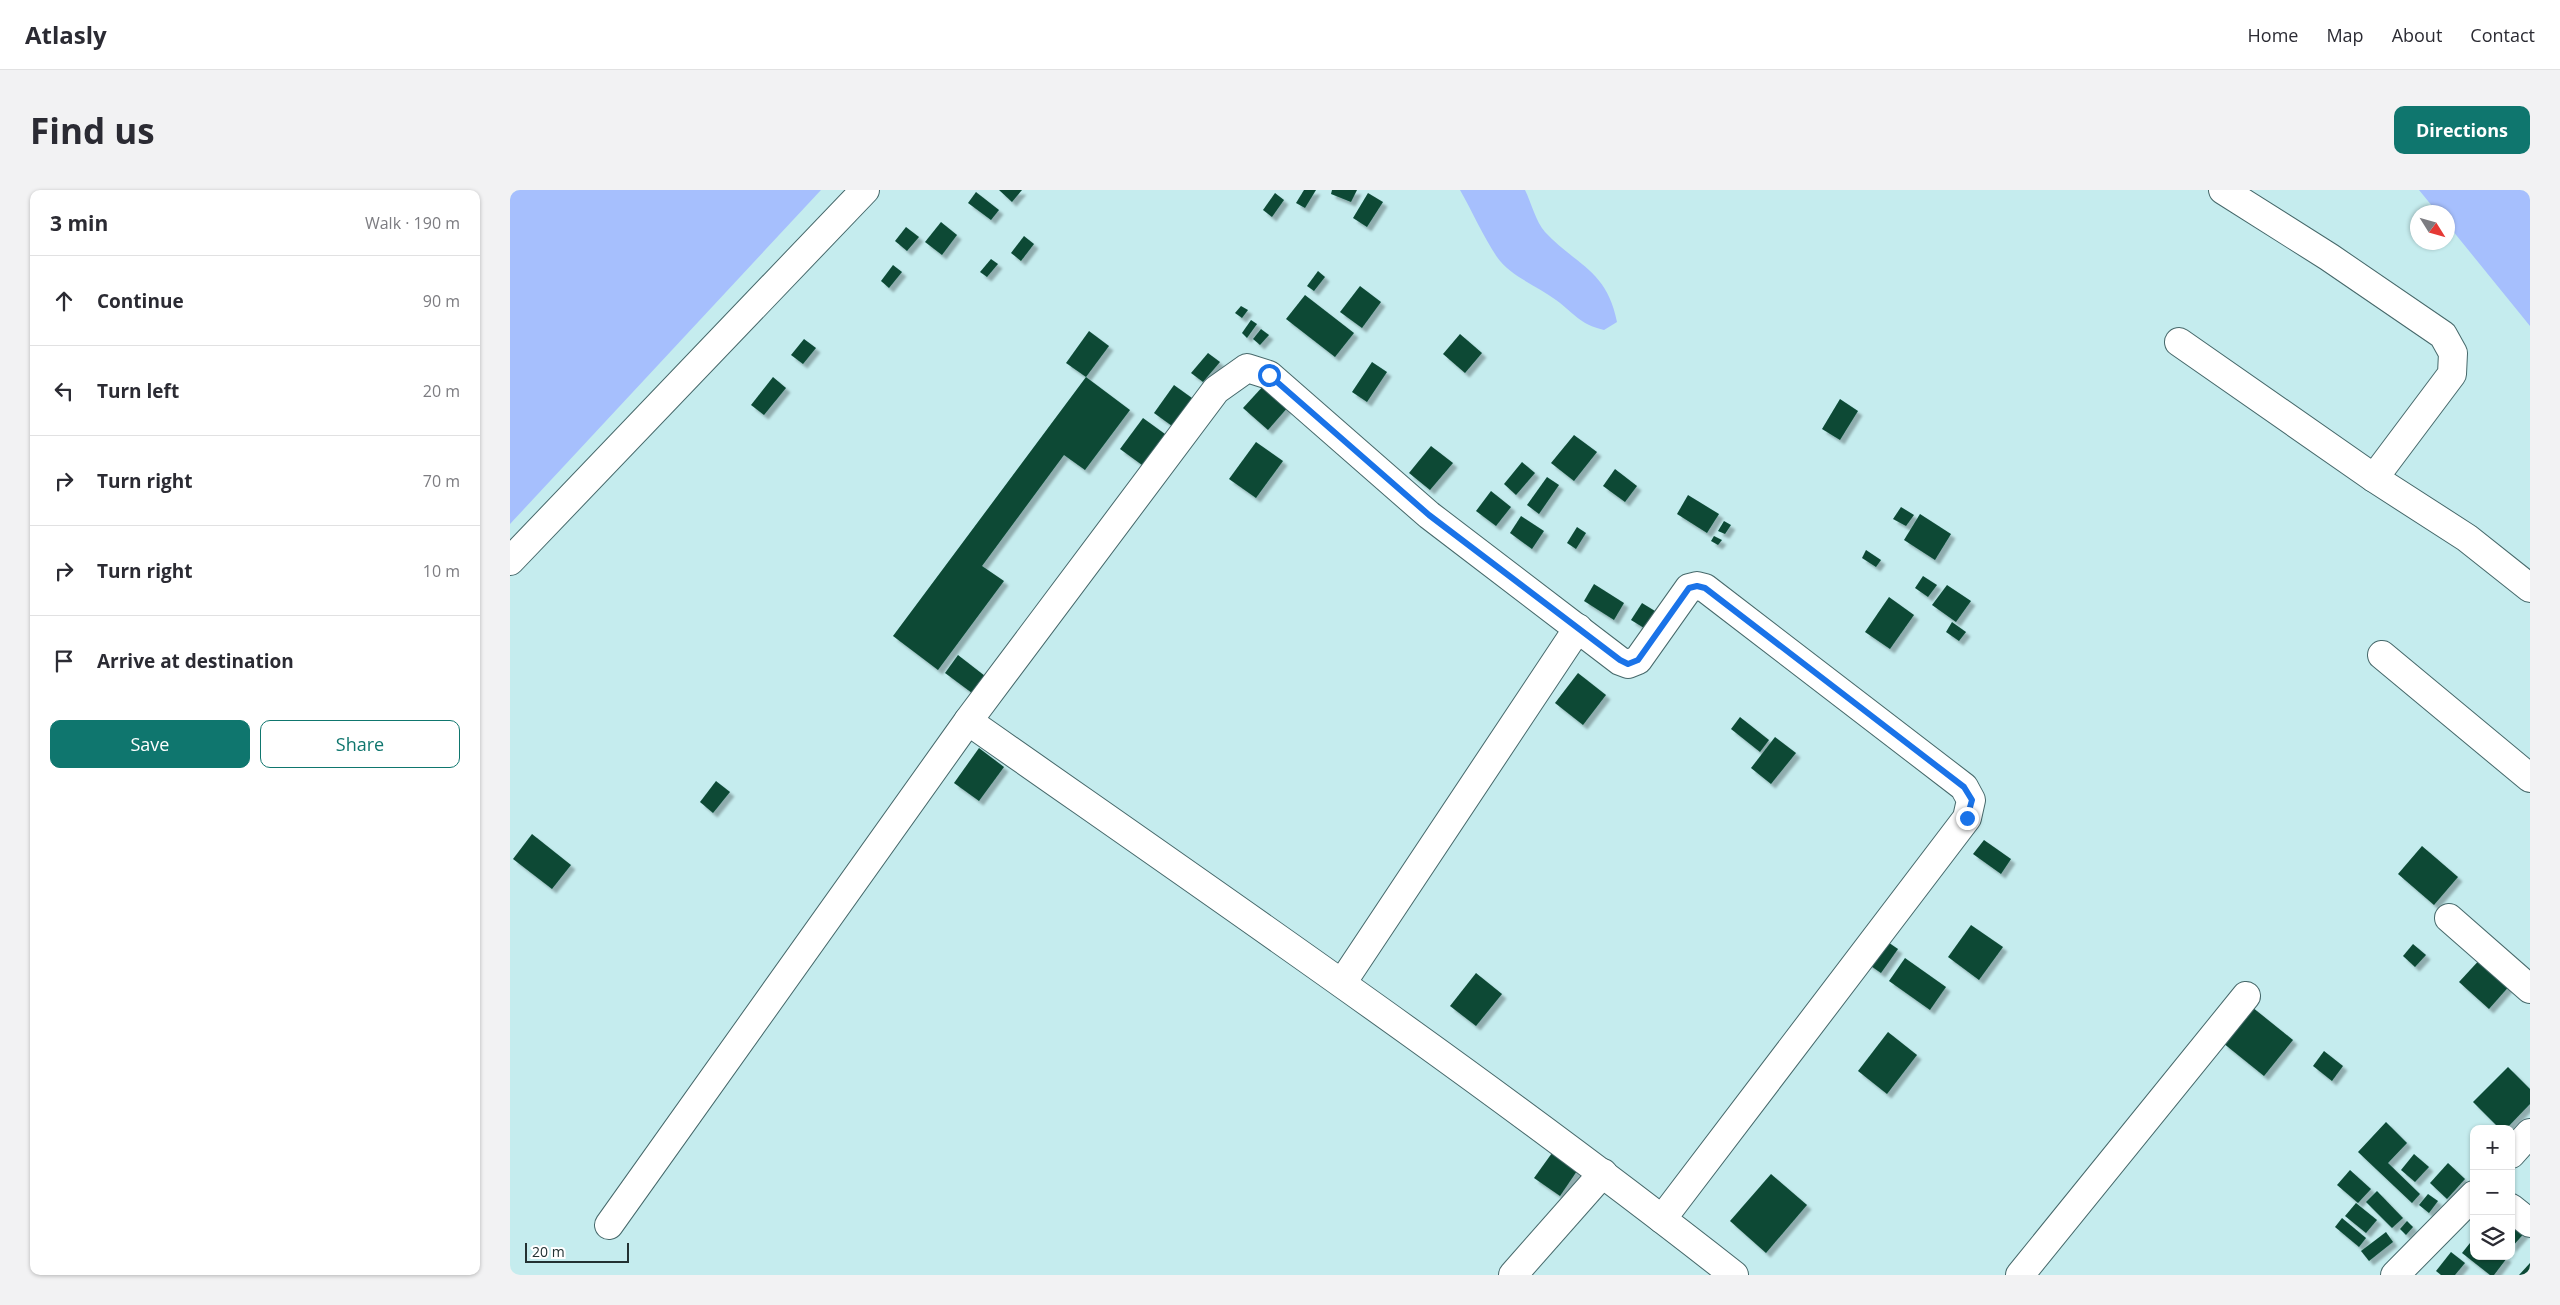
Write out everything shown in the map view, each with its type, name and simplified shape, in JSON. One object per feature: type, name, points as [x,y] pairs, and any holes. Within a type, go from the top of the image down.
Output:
[{"type":"street","points":[[510,561],[865,190]]},
{"type":"street","points":[[2223,190],[2329,257],[2443,335],[2453,353],[2452,374],[2374,478]]},
{"type":"street","points":[[2179,342],[2374,478],[2467,538],[2530,588]]},
{"type":"street","points":[[610,1226],[968,721],[1216,390],[1247,368],[1269,375],[1429,515],[1620,660],[1628,664],[1638,660],[1689,588],[1697,586],[1705,588],[1964,787],[1972,800],[1967,818],[1662,1219]]},
{"type":"street","points":[[1342,983],[1578,628]]},
{"type":"street","points":[[2382,655],[2530,778]]},
{"type":"street","points":[[968,721],[1342,983],[1603,1173],[1734,1275]]},
{"type":"street","points":[[2449,918],[2530,989]]},
{"type":"street","points":[[2020,1275],[2246,996]]},
{"type":"street","points":[[2515,1150],[2530,1133]]},
{"type":"street","points":[[1513,1275],[1603,1173]]},
{"type":"street","points":[[2395,1275],[2470,1199]]},
{"type":"street","points":[[2515,1211],[2530,1223]]},
{"type":"water","points":[[510,190],[821,190],[510,524]]},
{"type":"water","points":[[1460,190],[1525,190],[1536,217],[1545,232],[1589,270],[1606,291],[1617,322],[1604,330],[1589,325],[1549,295],[1510,270],[1492,250]]},
{"type":"water","points":[[2419,190],[2530,190],[2530,326],[2455,234],[2455,205],[2431,205]]},
{"type":"building","points":[[999,190],[1022,190],[1012,202]]},
{"type":"building","points":[[1304,190],[1316,190],[1305,208],[1296,203]]},
{"type":"building","points":[[1332,190],[1357,190],[1351,202],[1331,194]]},
{"type":"building","points":[[976,192],[999,210],[991,220],[968,203]]},
{"type":"building","points":[[1275,193],[1284,200],[1272,217],[1263,210]]},
{"type":"building","points":[[1368,193],[1383,202],[1367,227],[1353,218]]},
{"type":"building","points":[[941,222],[957,235],[942,255],[925,242]]},
{"type":"building","points":[[906,227],[919,237],[907,251],[895,241]]},
{"type":"building","points":[[1024,236],[1034,244],[1021,261],[1011,253]]},
{"type":"building","points":[[991,259],[998,264],[987,277],[980,272]]},
{"type":"building","points":[[893,265],[902,272],[889,288],[881,281]]},
{"type":"building","points":[[1318,271],[1325,277],[1314,291],[1307,286]]},
{"type":"building","points":[[1360,286],[1381,302],[1362,328],[1340,312]]},
{"type":"building","points":[[1305,295],[1354,333],[1335,357],[1286,319]]},
{"type":"building","points":[[1241,306],[1248,310],[1242,318],[1235,313]]},
{"type":"building","points":[[1251,320],[1257,324],[1247,338],[1242,333]]},
{"type":"building","points":[[1261,329],[1269,335],[1260,345],[1253,339]]},
{"type":"building","points":[[1089,331],[1109,346],[1086,377],[1066,363]]},
{"type":"building","points":[[1460,334],[1482,353],[1465,373],[1443,354]]},
{"type":"building","points":[[804,339],[816,348],[803,364],[791,355]]},
{"type":"building","points":[[1208,353],[1220,362],[1203,382],[1191,373]]},
{"type":"building","points":[[1372,362],[1387,372],[1367,402],[1352,392]]},
{"type":"building","points":[[773,377],[786,388],[764,415],[751,405]]},
{"type":"building","points":[[1086,377],[1130,410],[1085,470],[1064,455],[982,566],[1004,581],[938,670],[893,636]]},
{"type":"building","points":[[1265,384],[1289,406],[1268,430],[1243,408]]},
{"type":"building","points":[[1174,385],[1192,398],[1172,426],[1154,413]]},
{"type":"building","points":[[1840,399],[1858,411],[1840,440],[1822,429]]},
{"type":"building","points":[[1143,418],[1165,434],[1142,465],[1120,449]]},
{"type":"building","points":[[1574,435],[1597,452],[1574,481],[1551,463]]},
{"type":"building","points":[[1256,442],[1283,461],[1256,498],[1229,479]]},
{"type":"building","points":[[1431,446],[1453,463],[1430,490],[1409,473]]},
{"type":"building","points":[[1522,462],[1535,473],[1516,495],[1504,484]]},
{"type":"building","points":[[1615,469],[1637,486],[1625,502],[1603,486]]},
{"type":"building","points":[[1547,477],[1559,485],[1539,514],[1527,505]]},
{"type":"building","points":[[1491,491],[1511,507],[1496,526],[1476,511]]},
{"type":"building","points":[[1688,495],[1719,514],[1707,533],[1677,514]]},
{"type":"building","points":[[1901,507],[1914,515],[1906,526],[1893,519]]},
{"type":"building","points":[[1920,514],[1951,534],[1935,560],[1904,540]]},
{"type":"building","points":[[1521,516],[1544,531],[1532,549],[1510,533]]},
{"type":"building","points":[[1724,521],[1731,525],[1725,534],[1718,531]]},
{"type":"building","points":[[1577,527],[1586,533],[1576,549],[1567,543]]},
{"type":"building","points":[[1714,536],[1722,540],[1718,545],[1711,541]]},
{"type":"building","points":[[1866,550],[1881,560],[1876,567],[1862,558]]},
{"type":"building","points":[[1923,576],[1937,585],[1928,597],[1915,588]]},
{"type":"building","points":[[1594,584],[1624,603],[1614,620],[1584,601]]},
{"type":"building","points":[[1947,585],[1971,601],[1956,622],[1932,605]]},
{"type":"building","points":[[1889,597],[1914,615],[1890,649],[1865,632]]},
{"type":"building","points":[[1642,603],[1655,611],[1644,628],[1631,620]]},
{"type":"building","points":[[1952,622],[1966,632],[1959,641],[1946,632]]},
{"type":"building","points":[[958,655],[985,676],[972,693],[945,673]]},
{"type":"building","points":[[1578,673],[1606,695],[1583,725],[1555,703]]},
{"type":"building","points":[[1740,717],[1769,740],[1760,752],[1731,729]]},
{"type":"building","points":[[1775,737],[1796,753],[1771,784],[1751,768]]},
{"type":"building","points":[[979,748],[1004,767],[979,801],[954,783]]},
{"type":"building","points":[[716,781],[730,792],[713,813],[700,802]]},
{"type":"building","points":[[532,834],[571,865],[552,889],[513,859]]},
{"type":"building","points":[[1984,840],[2011,859],[2001,874],[1973,854]]},
{"type":"building","points":[[2422,846],[2458,877],[2434,905],[2398,874]]},
{"type":"building","points":[[1971,925],[2003,947],[1979,980],[1948,957]]},
{"type":"building","points":[[1882,938],[1898,949],[1881,973],[1865,962]]},
{"type":"building","points":[[2413,944],[2426,955],[2415,967],[2403,956]]},
{"type":"building","points":[[2483,956],[2512,983],[2489,1009],[2459,982]]},
{"type":"building","points":[[1905,958],[1946,987],[1930,1010],[1889,981]]},
{"type":"building","points":[[1476,973],[1502,994],[1476,1026],[1450,1006]]},
{"type":"building","points":[[2252,1007],[2293,1040],[2264,1076],[2223,1043]]},
{"type":"building","points":[[1888,1032],[1917,1055],[1887,1094],[1858,1071]]},
{"type":"building","points":[[2324,1051],[2343,1066],[2332,1081],[2313,1066]]},
{"type":"building","points":[[2508,1067],[2530,1089],[2530,1104],[2510,1125],[2496,1125],[2473,1102]]},
{"type":"building","points":[[2386,1122],[2407,1143],[2388,1163],[2420,1194],[2412,1203],[2358,1152]]},
{"type":"building","points":[[1552,1153],[1577,1171],[1560,1196],[1534,1178]]},
{"type":"building","points":[[2414,1154],[2429,1167],[2415,1182],[2401,1170]]},
{"type":"building","points":[[2448,1163],[2465,1179],[2447,1199],[2430,1183]]},
{"type":"building","points":[[2350,1170],[2371,1189],[2358,1203],[2337,1185]]},
{"type":"building","points":[[1771,1174],[1807,1205],[1766,1253],[1730,1221]]},
{"type":"building","points":[[2377,1191],[2403,1218],[2392,1228],[2366,1202]]},
{"type":"building","points":[[2428,1194],[2438,1201],[2429,1213],[2419,1205]]},
{"type":"building","points":[[2356,1203],[2377,1220],[2366,1233],[2345,1216]]},
{"type":"building","points":[[2342,1218],[2366,1238],[2359,1247],[2335,1227]]},
{"type":"building","points":[[2515,1218],[2528,1229],[2515,1244]]},
{"type":"building","points":[[2407,1221],[2413,1227],[2406,1235],[2400,1229]]},
{"type":"building","points":[[2386,1232],[2393,1242],[2369,1261],[2361,1251]]},
{"type":"building","points":[[2470,1243],[2470,1259],[2462,1253]]},
{"type":"building","points":[[2451,1252],[2465,1263],[2455,1275],[2441,1275],[2436,1271]]},
{"type":"building","points":[[2471,1260],[2505,1260],[2494,1275],[2490,1275]]},
{"type":"building","points":[[2530,1263],[2530,1275],[2519,1275]]},
{"type":"route","points":[[1269,375],[1429,515],[1620,660],[1628,664],[1638,660],[1689,588],[1697,586],[1705,588],[1964,787],[1972,800],[1967,818]]}]
